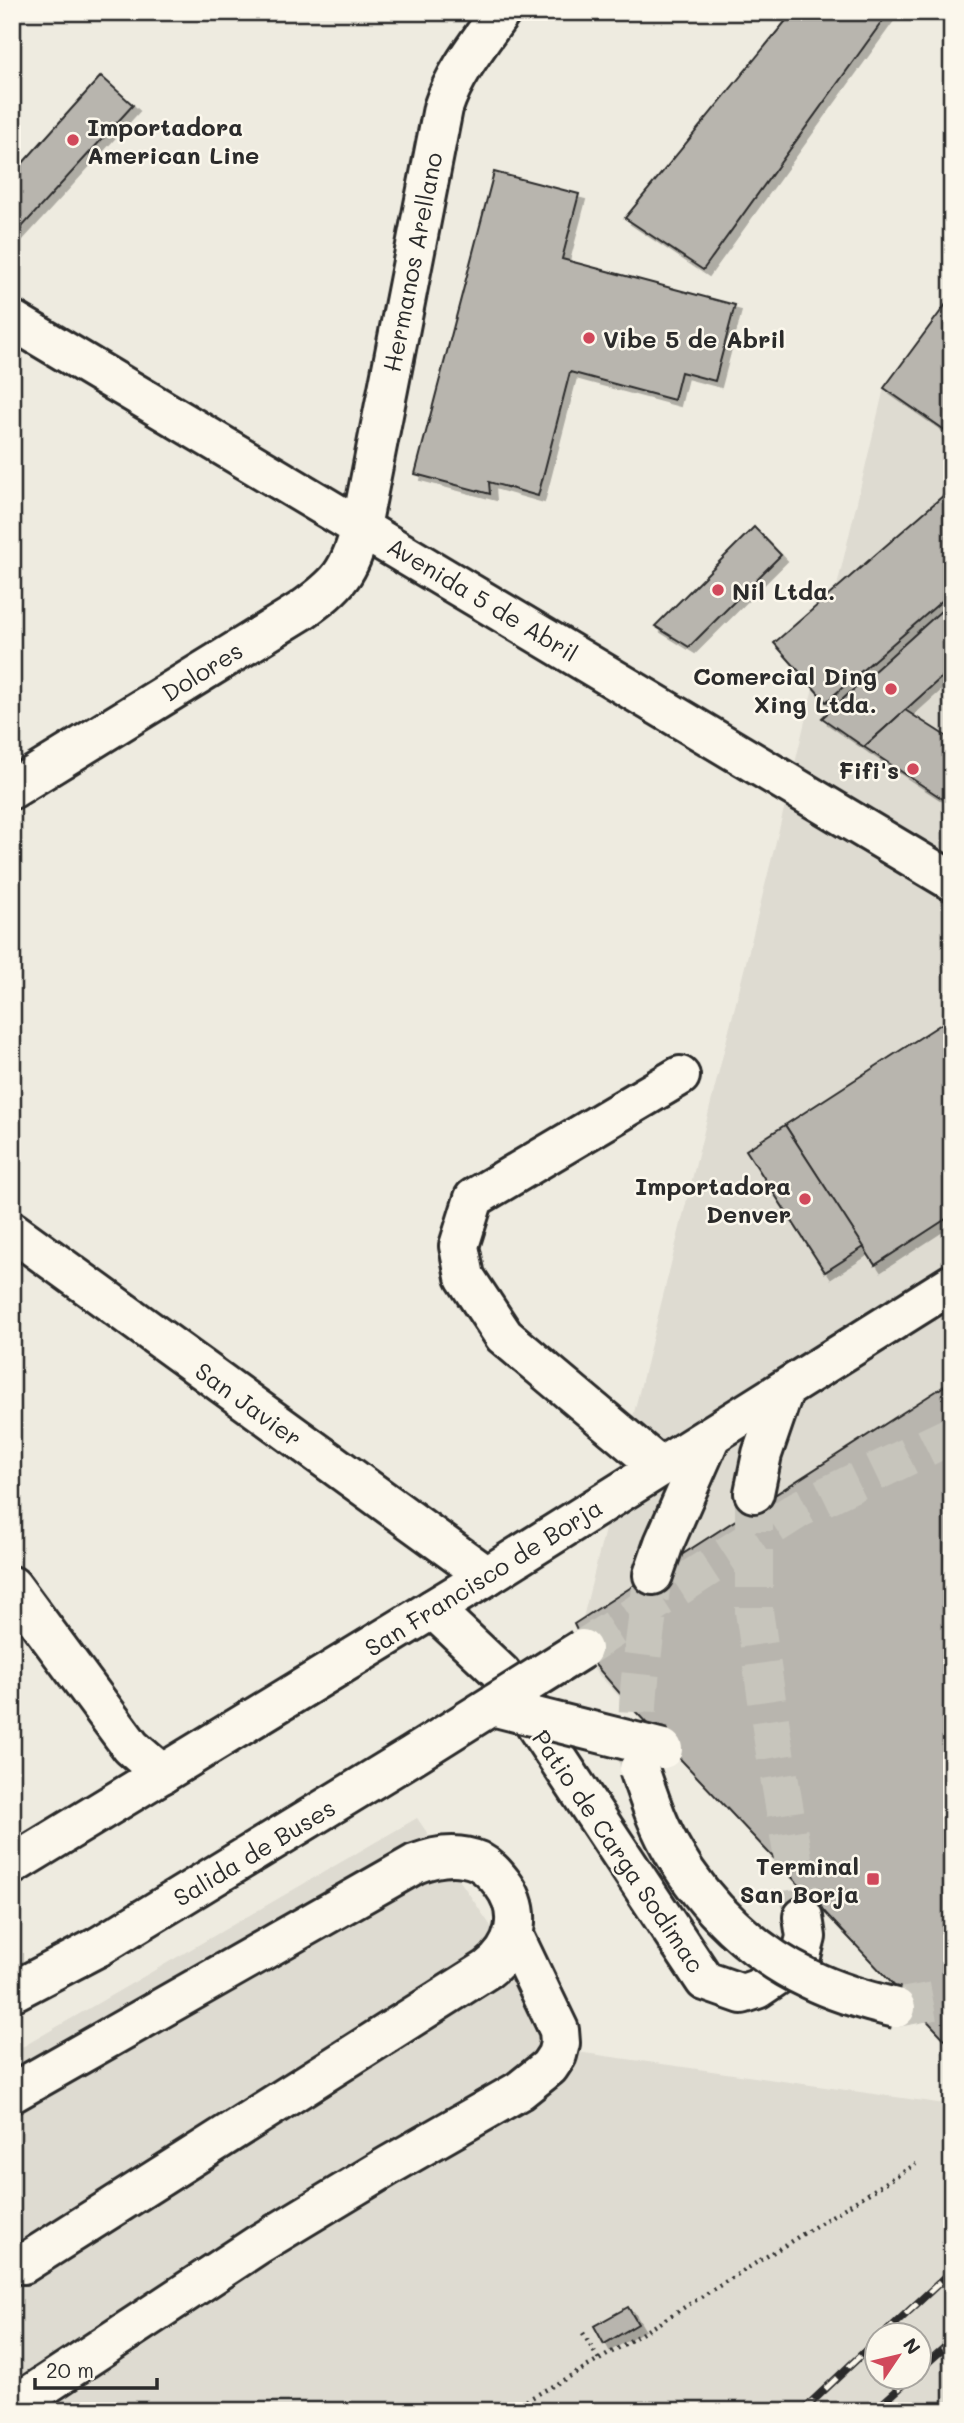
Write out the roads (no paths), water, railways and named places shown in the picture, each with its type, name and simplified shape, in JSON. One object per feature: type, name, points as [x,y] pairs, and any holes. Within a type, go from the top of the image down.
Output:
[{"type":"street","name":"Hermanos Arellano","points":[[361,527],[443,108],[449,88],[501,12]]},
{"type":"street","name":"Avenida 5 de Abril","points":[[12,320],[952,881]]},
{"type":"street","name":"Dolores","points":[[12,789],[321,597],[343,576],[353,557],[361,527]]},
{"type":"street","points":[[660,1466],[504,1336],[465,1277],[459,1245],[474,1198],[680,1076]]},
{"type":"street","name":"San Javier","points":[[12,1231],[487,1576]]},
{"type":"street","name":"San Francisco de Borja","points":[[12,1865],[487,1576],[952,1283]]},
{"type":"street","points":[[754,1493],[762,1454],[784,1390]]},
{"type":"street","points":[[653,1575],[711,1436]]},
{"type":"street","points":[[12,1586],[131,1747],[162,1774]]},
{"type":"street","name":"Patio de Carga Sodimac","points":[[433,1609],[501,1673],[705,1981],[742,1994],[757,1989],[800,1960],[806,1937],[803,1917]]},
{"type":"street","name":"Salida de Buses","points":[[12,1992],[98,1947],[582,1649]]},
{"type":"street","points":[[492,1706],[651,1759],[654,1813],[674,1854],[701,1892],[733,1926],[768,1955],[808,1979],[851,1997],[896,2008]]},
{"type":"street","points":[[12,2093],[429,1858],[461,1856],[476,1860],[490,1868],[506,1888],[513,1903],[516,1919],[514,1936],[500,1960],[488,1969],[23,2264]]},
{"type":"street","points":[[12,2407],[259,2244],[519,2091],[550,2067],[560,2043],[559,2030],[514,1936]]},
{"type":"tunnel","points":[[582,1649],[799,1509],[952,1435]]},
{"type":"tunnel","points":[[754,1493],[754,1611],[803,1917]]},
{"type":"tunnel","points":[[639,1769],[638,1701],[651,1588]]},
{"type":"tunnel","points":[[896,2008],[934,2001],[952,1994]]},
{"type":"railway","points":[[897,2322],[952,2271]]},
{"type":"railway","points":[[932,2359],[952,2341]]},
{"type":"railway","points":[[802,2411],[862,2354]]},
{"type":"railway","points":[[874,2411],[895,2392]]},
{"type":"place","name":"Importadora American Line","points":[[73,140]]},
{"type":"place","name":"Vibe 5 de Abril","points":[[589,338]]},
{"type":"place","name":"Nil Ltda.","points":[[718,590]]},
{"type":"place","name":"Comercial Ding Xing Ltda.","points":[[891,689]]},
{"type":"place","name":"Fifi's","points":[[913,769]]},
{"type":"place","name":"Importadora Denver","points":[[805,1199]]},
{"type":"place","name":"Terminal San Borja","points":[[873,1879]]}]
